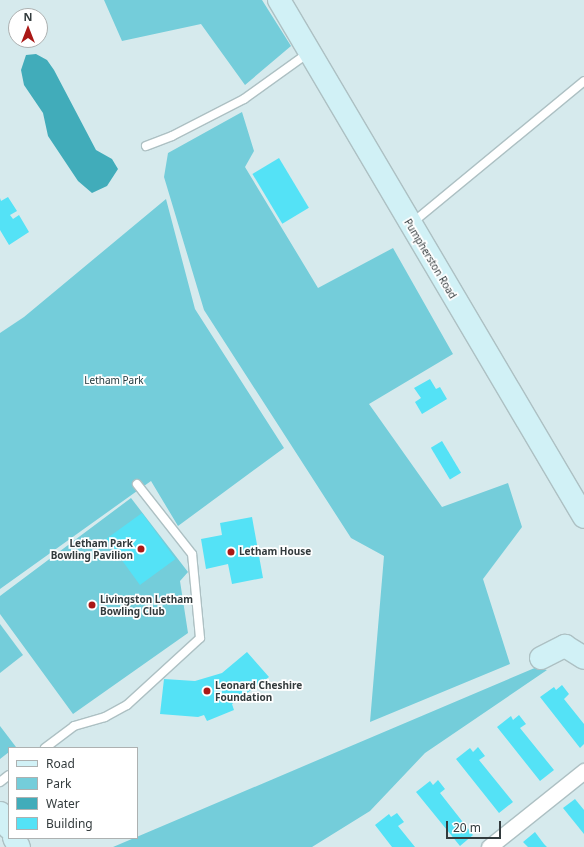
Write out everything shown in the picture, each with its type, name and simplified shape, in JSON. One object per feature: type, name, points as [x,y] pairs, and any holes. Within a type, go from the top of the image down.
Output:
[{"type":"main road","name":"Pumpherston Road","points":[[278,0],[311,51],[410,225],[584,518]]},
{"type":"main road","points":[[541,658],[565,646],[584,658]]},
{"type":"main road","points":[[0,813],[8,826]]},
{"type":"street","points":[[489,847],[584,771]]},
{"type":"lane","points":[[146,146],[172,136],[244,99],[311,51]]},
{"type":"lane","points":[[410,225],[584,81]]},
{"type":"lane","points":[[46,747],[74,726],[105,717],[127,705],[200,638],[192,554],[136,484]]},
{"type":"lane","points":[[0,782],[8,776]]},
{"type":"green space","points":[[104,0],[262,0],[291,46],[245,85],[201,24],[122,41]]},
{"type":"green space","points":[[242,112],[254,151],[245,167],[318,288],[393,248],[453,354],[369,404],[442,507],[508,483],[522,527],[483,579],[510,664],[370,722],[384,556],[351,538],[204,310],[164,177],[168,153]]},
{"type":"green space","name":"Letham Park","points":[[166,199],[195,309],[284,448],[178,526],[151,481],[0,589],[0,333],[24,317]]},
{"type":"green space","name":"Livingston Letham Bowling Club","points":[[131,498],[188,572],[180,581],[188,633],[73,714],[0,614],[0,596]]},
{"type":"green space","points":[[0,624],[23,655],[0,673]]},
{"type":"green space","points":[[537,667],[547,670],[425,753],[370,811],[312,847],[113,847],[132,839],[138,839],[138,836]]},
{"type":"green space","points":[[0,726],[16,747],[8,747],[8,753],[0,759]]},
{"type":"water","points":[[36,54],[47,60],[54,70],[96,150],[112,159],[118,169],[107,186],[92,193],[78,181],[48,136],[43,113],[24,85],[21,70],[26,55]]},
{"type":"building","points":[[279,158],[309,208],[282,224],[252,174]]},
{"type":"building","points":[[8,197],[17,211],[10,215],[13,219],[19,215],[29,232],[9,245],[0,230],[0,198],[1,201]]},
{"type":"building","points":[[430,379],[436,389],[440,387],[447,399],[422,414],[415,402],[421,398],[414,388]]},
{"type":"building","points":[[442,441],[461,473],[450,479],[431,448]]},
{"type":"building","name":"Letham Park Bowling Pavilion","points":[[142,513],[176,559],[140,585],[106,539]]},
{"type":"building","name":"Letham House","points":[[252,517],[263,578],[232,584],[228,564],[206,569],[201,539],[222,535],[220,523]]},
{"type":"building","name":"Leonard Cheshire Foundation","points":[[247,652],[269,677],[232,704],[234,710],[207,721],[204,715],[198,717],[160,714],[164,679],[195,681],[222,673]]},
{"type":"building","points":[[562,685],[569,694],[564,699],[584,724],[584,744],[580,748],[540,697],[554,687],[556,690]]},
{"type":"building","points":[[519,715],[526,724],[520,728],[554,770],[540,781],[497,727],[511,716],[513,720]]},
{"type":"building","points":[[478,747],[485,756],[479,760],[513,802],[499,813],[456,759],[470,748],[473,752]]},
{"type":"building","points":[[438,780],[445,789],[440,793],[473,835],[460,846],[416,792],[430,781],[433,785]]},
{"type":"building","points":[[575,799],[584,810],[584,834],[563,808]]},
{"type":"building","points":[[397,813],[404,822],[398,826],[415,847],[392,847],[375,825],[389,814],[391,817]]},
{"type":"building","points":[[535,832],[547,847],[528,847],[523,842]]},
{"type":"place","name":"Letham Park Bowling Pavilion","points":[[141,549]]},
{"type":"place","name":"Letham House","points":[[231,552]]},
{"type":"place","name":"Livingston Letham Bowling Club","points":[[92,605]]},
{"type":"place","name":"Leonard Cheshire Foundation","points":[[207,691]]}]
